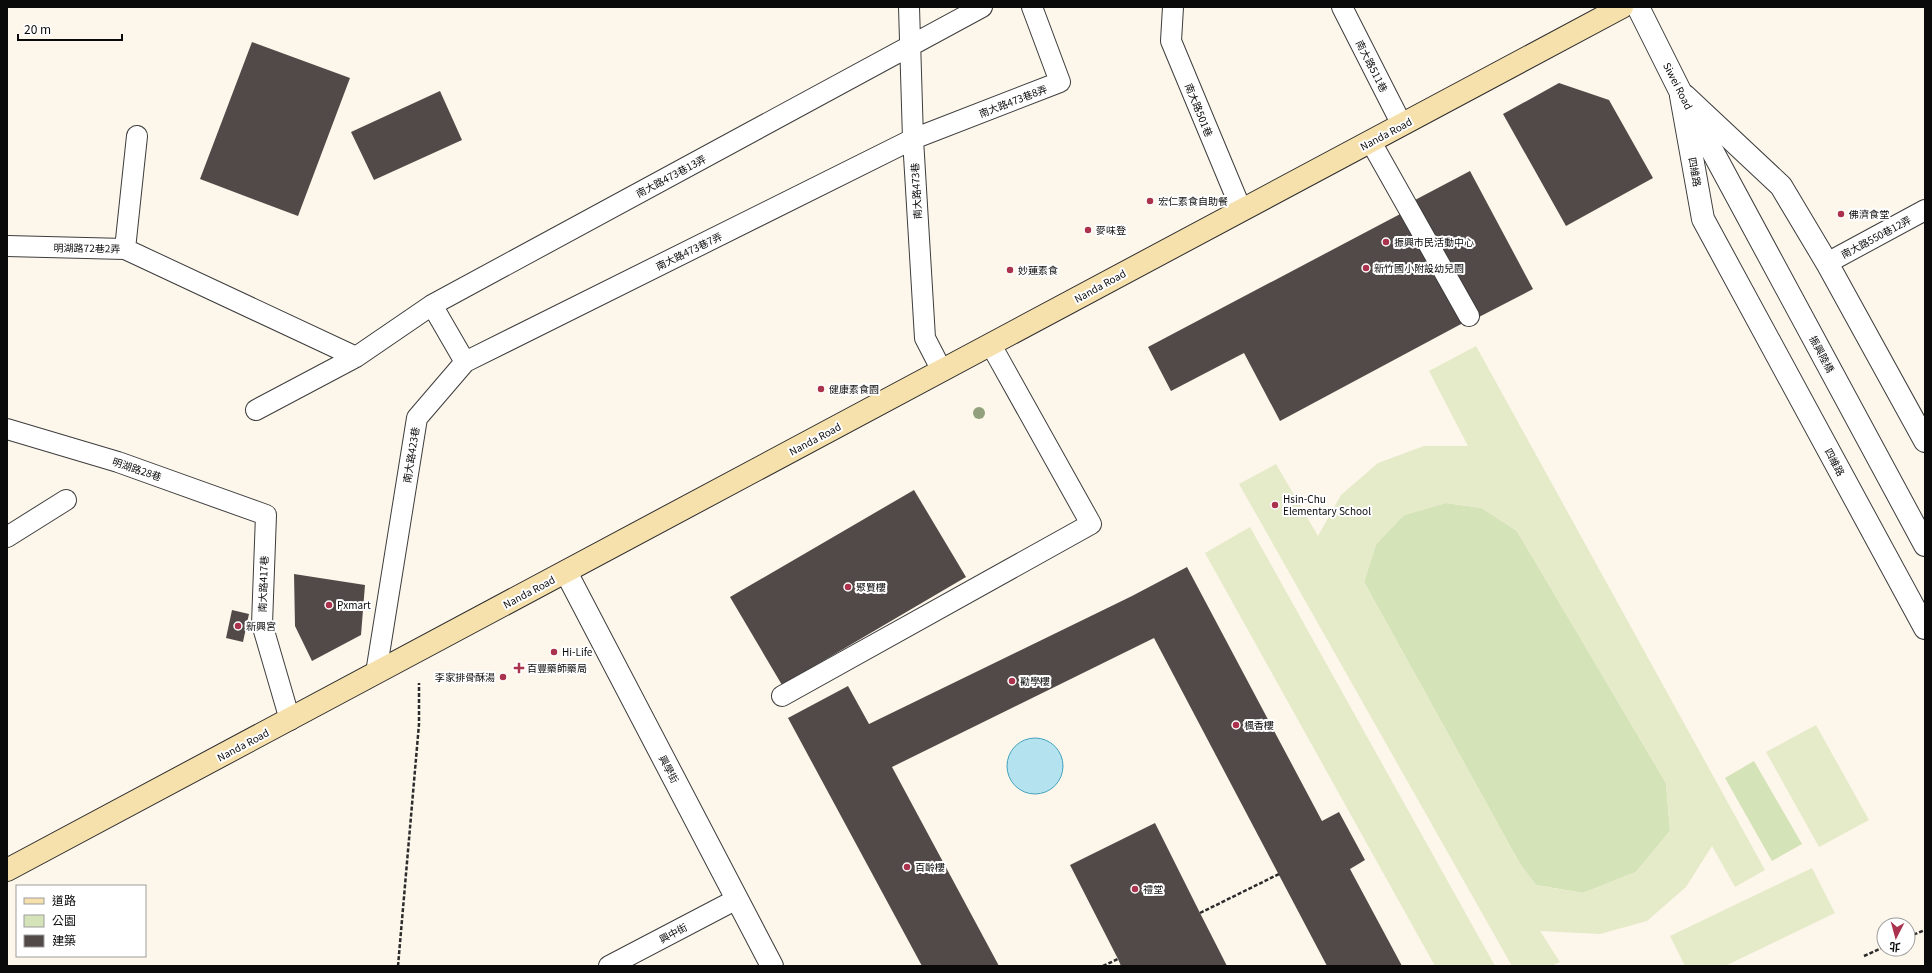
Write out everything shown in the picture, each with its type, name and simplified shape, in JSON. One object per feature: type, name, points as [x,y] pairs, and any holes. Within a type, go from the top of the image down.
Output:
[{"type":"main road","name":"Nanda Road","points":[[7,870],[1622,7]]},
{"type":"street","name":"Siwei Road","points":[[1638,7],[1680,91],[1720,163]]},
{"type":"street","points":[[1680,91],[1781,186],[1827,263],[1925,441]]},
{"type":"street","name":"四維路","points":[[1680,91],[1703,219],[1925,628]]},
{"type":"street","name":"振興陸橋","points":[[1720,163],[1925,545]]},
{"type":"street","name":"興學街","points":[[566,572],[772,966]]},
{"type":"lane","name":"南大路473巷","points":[[909,7],[913,139],[925,338],[942,371]]},
{"type":"lane","name":"南大路473巷13弄","points":[[432,305],[910,48],[982,7]]},
{"type":"lane","name":"南大路473巷8弄","points":[[913,139],[1060,82],[1032,7]]},
{"type":"lane","name":"南大路501巷","points":[[1173,7],[1171,41],[1241,210]]},
{"type":"lane","name":"南大路511巷","points":[[1342,7],[1402,125]]},
{"type":"lane","name":"明湖路72巷2弄","points":[[7,246],[125,249],[137,136]]},
{"type":"lane","name":"南大路473巷7弄","points":[[465,362],[913,139]]},
{"type":"lane","points":[[1371,142],[1469,316]]},
{"type":"lane","name":"南大路550巷12弄","points":[[1827,263],[1925,210]]},
{"type":"lane","points":[[125,249],[356,357]]},
{"type":"lane","points":[[256,410],[356,357],[432,305],[465,362]]},
{"type":"lane","points":[[782,696],[1091,524],[992,345]]},
{"type":"lane","name":"南大路423巷","points":[[376,673],[417,418],[465,362]]},
{"type":"lane","name":"明湖路28巷","points":[[7,429],[118,462],[266,515]]},
{"type":"lane","points":[[7,537],[66,500]]},
{"type":"lane","name":"南大路417巷","points":[[266,515],[262,624],[290,720]]},
{"type":"lane","name":"興中街","points":[[609,966],[737,899]]},
{"type":"path","points":[[398,966],[419,724],[419,651]]},
{"type":"path","points":[[1200,913],[1278,874]]},
{"type":"path","points":[[1864,956],[1876,951]]},
{"type":"path","points":[[1103,966],[1118,960]]},
{"type":"green space","points":[[1476,346],[1765,870],[1735,887],[1712,846],[1686,887],[1647,921],[1600,934],[1540,931],[1560,962],[1551,966],[1512,966],[1239,484],[1276,464],[1318,536],[1341,495],[1378,463],[1424,446],[1468,446],[1429,371]],"holes":[[[1446,503],[1482,508],[1517,531],[1666,783],[1670,831],[1636,872],[1583,893],[1536,885],[1520,864],[1364,582],[1376,544],[1404,515]]]},
{"type":"green space","points":[[1446,503],[1482,508],[1517,531],[1666,783],[1670,831],[1636,872],[1583,893],[1536,885],[1520,864],[1364,582],[1376,544],[1404,515]]},
{"type":"green space","points":[[1250,527],[1495,966],[1435,966],[1205,553]]},
{"type":"green space","points":[[1816,725],[1869,820],[1819,847],[1766,752]]},
{"type":"green space","points":[[1754,761],[1802,844],[1772,861],[1725,778]]},
{"type":"green space","points":[[1812,868],[1835,913],[1725,966],[1685,966],[1670,936]]},
{"type":"water","points":[[1030,738],[1040,738],[1055,746],[1061,755],[1063,766],[1061,777],[1055,786],[1040,794],[1030,794],[1019,789],[1012,782],[1007,771],[1007,761],[1012,750],[1019,743]]},
{"type":"building","points":[[252,42],[350,78],[298,216],[200,179]]},
{"type":"building","points":[[1559,83],[1609,100],[1653,178],[1566,226],[1503,114]]},
{"type":"building","points":[[440,91],[462,140],[374,180],[351,132]]},
{"type":"building","points":[[1470,171],[1533,289],[1477,318],[1415,200]]},
{"type":"building","name":"新竹國小附設幼兒園","points":[[1404,212],[1463,323],[1280,421],[1244,353],[1171,391],[1148,347]]},
{"type":"building","name":"聚賢樓","points":[[914,490],[966,577],[782,685],[730,597]]},
{"type":"building","points":[[1187,567],[1322,821],[1339,812],[1365,860],[1350,869],[1402,966],[1327,966],[1154,638],[892,767],[999,966],[922,966],[788,718],[848,686],[869,724],[1132,596]]},
{"type":"building","name":"Pxmart","points":[[294,574],[365,585],[361,635],[312,661],[295,626]]},
{"type":"building","name":"新興宮","points":[[232,610],[249,614],[243,642],[226,638]]},
{"type":"building","name":"禮堂","points":[[1155,823],[1227,966],[1121,966],[1070,865]]},
{"type":"place","name":"宏仁素食自助餐","points":[[1150,201]]},
{"type":"place","name":"佛濟食堂","points":[[1841,214]]},
{"type":"place","name":"麥味登","points":[[1088,230]]},
{"type":"place","name":"振興市民活動中心","points":[[1386,242]]},
{"type":"place","name":"新竹國小附設幼兒園","points":[[1366,268]]},
{"type":"place","name":"妙蓮素食","points":[[1010,270]]},
{"type":"place","name":"健康素食園","points":[[821,389]]},
{"type":"place","name":"Hsin-Chu Elementary School","points":[[1275,505]]},
{"type":"place","name":"聚賢樓","points":[[848,587]]},
{"type":"place","name":"Pxmart","points":[[329,605]]},
{"type":"place","name":"新興宮","points":[[238,626]]},
{"type":"place","name":"Hi-Life","points":[[554,652]]},
{"type":"place","name":"百豐藥師藥局","points":[[519,668]]},
{"type":"place","name":"李家排骨酥湯","points":[[503,677]]},
{"type":"place","name":"勸學樓","points":[[1012,681]]},
{"type":"place","name":"楓香樓","points":[[1236,725]]},
{"type":"place","name":"百齡樓","points":[[907,867]]},
{"type":"place","name":"禮堂","points":[[1135,889]]}]
